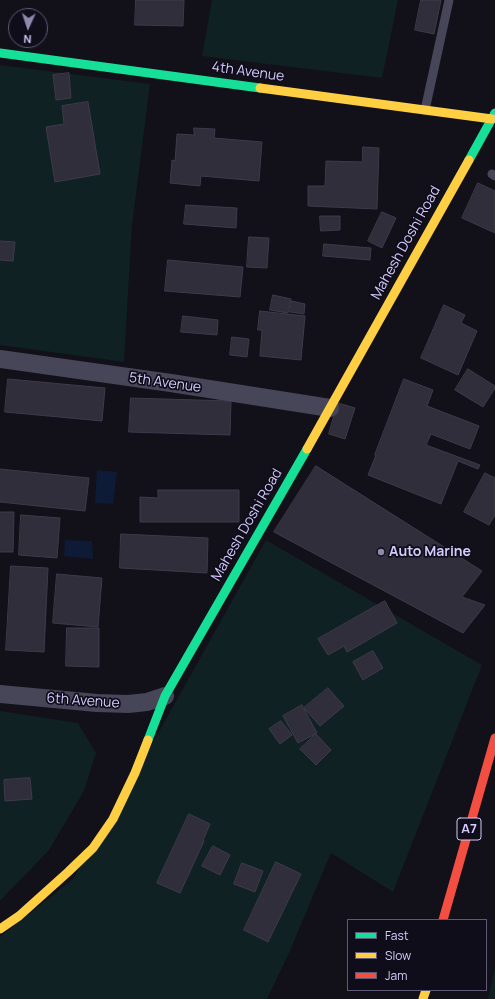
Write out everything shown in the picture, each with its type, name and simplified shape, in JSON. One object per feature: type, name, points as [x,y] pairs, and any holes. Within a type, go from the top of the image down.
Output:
[{"type":"main road","name":"4th Avenue","points":[[0,53],[425,110],[493,116]]},
{"type":"main road","name":"Mahesh Doshi Road","points":[[0,929],[19,916],[93,848],[113,819],[135,773],[165,696],[330,408],[493,116]]},
{"type":"main road","name":"A7","points":[[444,919],[495,738]]},
{"type":"street","name":"5th Avenue","points":[[0,359],[171,383],[330,408]]},
{"type":"street","name":"6th Avenue","points":[[0,694],[97,703],[128,704],[147,702],[165,696]]},
{"type":"lane","points":[[425,110],[449,0]]},
{"type":"shaded area","points":[[212,0],[398,0],[382,78],[202,56]]},
{"type":"shaded area","points":[[0,65],[150,84],[132,225],[124,362],[0,345]]},
{"type":"shaded area","points":[[266,540],[482,665],[393,892],[331,853],[289,953],[267,999],[0,999],[0,937],[73,879],[151,746]]},
{"type":"shaded area","points":[[0,711],[78,723],[96,753],[84,791],[49,850],[0,901]]},
{"type":"shaded area","points":[[495,968],[495,999],[488,999]]},
{"type":"water","points":[[97,470],[117,472],[113,504],[95,503]]},
{"type":"water","points":[[65,540],[92,541],[93,559],[64,556]]},
{"type":"building","points":[[136,0],[184,0],[183,26],[135,25]]},
{"type":"building","points":[[421,0],[441,0],[434,34],[415,30]]},
{"type":"building","points":[[69,73],[71,98],[56,100],[53,75]]},
{"type":"building","points":[[88,102],[100,174],[55,182],[46,127],[64,124],[62,106]]},
{"type":"building","points":[[194,128],[215,129],[214,138],[262,142],[259,181],[201,176],[200,186],[170,183],[172,160],[175,161],[177,134],[194,135]]},
{"type":"building","points":[[363,147],[379,148],[377,209],[308,206],[308,186],[325,186],[326,161],[362,162]]},
{"type":"building","points":[[478,183],[495,191],[495,233],[462,218]]},
{"type":"building","points":[[186,205],[237,208],[236,228],[184,224]]},
{"type":"building","points":[[382,212],[396,218],[382,248],[368,241]]},
{"type":"building","points":[[320,216],[340,216],[340,230],[321,231]]},
{"type":"building","points":[[249,237],[269,238],[267,268],[247,267]]},
{"type":"building","points":[[0,241],[15,242],[13,261],[0,260]]},
{"type":"building","points":[[324,244],[371,248],[370,260],[323,256]]},
{"type":"building","points":[[168,260],[243,267],[240,297],[165,291]]},
{"type":"building","points":[[273,295],[291,299],[288,313],[270,310]]},
{"type":"building","points":[[292,301],[305,304],[304,314],[290,312]]},
{"type":"building","points":[[444,305],[465,315],[461,323],[477,331],[458,375],[421,358]]},
{"type":"building","points":[[260,311],[305,316],[301,360],[260,356],[262,330],[258,330]]},
{"type":"building","points":[[183,316],[218,320],[217,335],[181,332]]},
{"type":"building","points":[[232,337],[249,339],[247,357],[230,355]]},
{"type":"building","points":[[468,369],[495,386],[483,407],[455,390]]},
{"type":"building","points":[[8,379],[105,388],[102,421],[5,412]]},
{"type":"building","points":[[404,379],[433,390],[427,406],[479,426],[470,449],[431,434],[426,445],[480,465],[478,469],[458,461],[441,504],[368,475]]},
{"type":"building","points":[[131,398],[231,401],[230,435],[129,432]]},
{"type":"building","points":[[338,403],[355,408],[345,439],[329,434]]},
{"type":"building","name":"Auto Marine","points":[[316,466],[482,571],[462,597],[485,605],[463,633],[274,532]]},
{"type":"building","points":[[0,469],[89,478],[85,511],[0,502]]},
{"type":"building","points":[[485,473],[495,478],[495,515],[489,525],[464,512]]},
{"type":"building","points":[[158,490],[239,490],[239,522],[140,522],[140,497],[158,498]]},
{"type":"building","points":[[0,512],[14,512],[13,552],[0,552]]},
{"type":"building","points":[[21,515],[60,518],[57,558],[19,555]]},
{"type":"building","points":[[121,534],[208,538],[207,573],[120,568]]},
{"type":"building","points":[[11,566],[48,568],[44,652],[6,650]]},
{"type":"building","points":[[57,574],[102,578],[98,627],[53,623]]},
{"type":"building","points":[[385,601],[397,623],[347,652],[344,646],[328,655],[318,639]]},
{"type":"building","points":[[67,628],[99,628],[99,667],[66,666]]},
{"type":"building","points":[[373,651],[383,668],[363,680],[353,662]]},
{"type":"building","points":[[328,688],[344,706],[320,726],[304,708]]},
{"type":"building","points":[[302,705],[317,733],[298,743],[283,716]]},
{"type":"building","points":[[281,721],[292,735],[280,744],[269,729]]},
{"type":"building","points":[[316,734],[331,750],[316,765],[300,749]]},
{"type":"building","points":[[30,778],[32,799],[5,801],[4,780]]},
{"type":"building","points":[[189,814],[210,824],[203,840],[204,841],[180,893],[157,883]]},
{"type":"building","points":[[213,846],[230,855],[220,875],[202,866]]},
{"type":"building","points":[[276,862],[301,874],[268,942],[244,930]]},
{"type":"building","points":[[242,863],[263,871],[255,892],[234,884]]},
{"type":"traffic: fast","points":[[0,53],[260,88]]},
{"type":"traffic: fast","points":[[469,160],[495,113]]},
{"type":"traffic: fast","points":[[148,740],[165,696],[307,449]]},
{"type":"traffic: slow","points":[[260,88],[492,119]]},
{"type":"traffic: slow","points":[[307,449],[469,160]]},
{"type":"traffic: slow","points":[[0,929],[19,916],[93,848],[113,819],[135,773],[148,740]]},
{"type":"traffic: slow","points":[[423,999],[426,991]]},
{"type":"traffic: jam","points":[[443,919],[495,738]]},
{"type":"place","name":"Auto Marine","points":[[381,552]]}]
